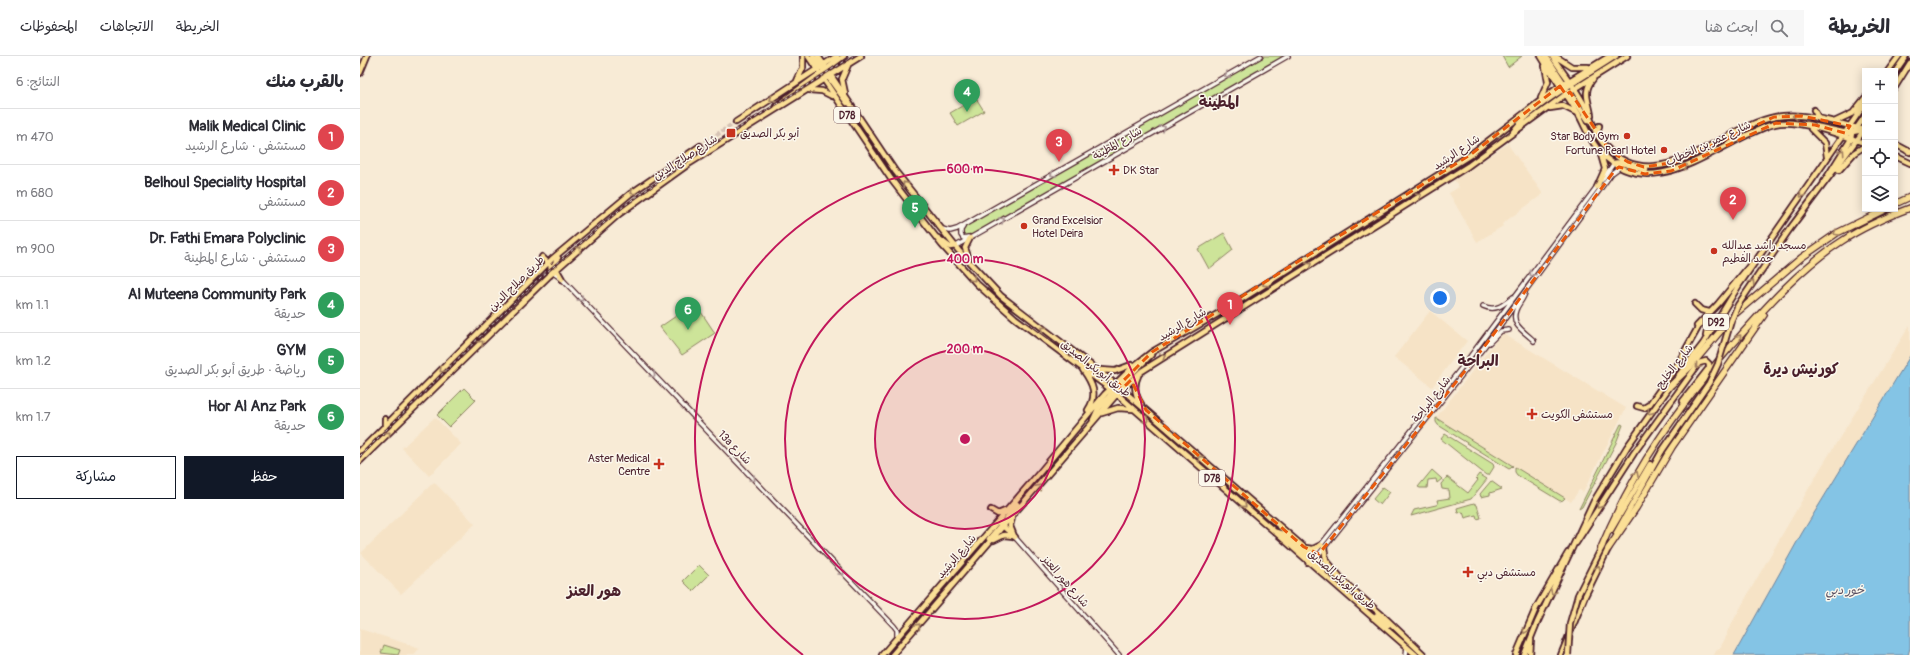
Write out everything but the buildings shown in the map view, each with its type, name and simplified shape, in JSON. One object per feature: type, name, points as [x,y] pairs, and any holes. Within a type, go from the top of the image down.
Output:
[{"type":"highway","points":[[1898,202],[1910,196]]},
{"type":"highway","points":[[1601,548],[1616,513],[1639,469],[1673,418],[1716,363],[1786,288],[1833,247],[1876,222],[1910,208]]},
{"type":"highway","points":[[1669,387],[1690,367],[1727,323],[1750,300],[1818,245],[1844,229],[1880,212]]},
{"type":"highway","points":[[1608,549],[1636,508],[1672,447],[1730,361],[1761,318],[1786,288]]},
{"type":"main road","points":[[360,73],[368,56]]},
{"type":"main road","points":[[794,84],[803,68],[802,56]]},
{"type":"main road","name":"طريق أبو بكر الصديق","points":[[808,56],[821,69]]},
{"type":"main road","points":[[813,56],[821,69],[830,76],[855,112]]},
{"type":"main road","name":"طريق أبو بكر الصديق","points":[[818,56],[823,81],[866,143],[937,238],[967,273],[1004,309],[1113,392],[1274,532],[1282,534],[1342,580],[1424,655]]},
{"type":"main road","points":[[772,111],[837,56]]},
{"type":"main road","points":[[736,122],[794,84],[844,56]]},
{"type":"main road","name":"شارع صلاح الدين","points":[[553,272],[610,222],[647,193],[772,111],[823,81],[861,56]]},
{"type":"main road","points":[[1538,103],[1548,82],[1547,73],[1541,56]]},
{"type":"main road","name":"شارع عمر بن الخطاب","points":[[1541,56],[1569,90],[1578,114],[1599,152],[1620,167],[1640,173],[1666,173],[1682,168],[1772,124],[1784,122],[1800,124],[1844,134]]},
{"type":"main road","points":[[1546,56],[1564,83]]},
{"type":"main road","points":[[1553,56],[1572,67],[1592,66],[1597,57]]},
{"type":"main road","name":"شارع عمر بن الخطاب","points":[[1553,56],[1564,83],[1569,90],[1584,104],[1597,135],[1610,151],[1623,160],[1639,166],[1676,162],[1752,125],[1770,118],[1785,115],[1802,116],[1850,126],[1854,133]]},
{"type":"main road","name":"شارع الرشيد","points":[[892,655],[989,544],[1003,524],[1015,502],[1074,431],[1113,392],[1141,360],[1465,158],[1564,83],[1610,56]]},
{"type":"main road","points":[[1511,135],[1522,122],[1616,56]]},
{"type":"main road","points":[[1569,90],[1596,76],[1627,56]]},
{"type":"main road","points":[[1890,68],[1899,56]]},
{"type":"main road","points":[[1898,68],[1906,56]]},
{"type":"main road","points":[[847,100],[842,79],[850,63]]},
{"type":"main road","points":[[1898,82],[1910,63]]},
{"type":"main road","name":"طريق أبو بكر الصديق","points":[[830,76],[886,159],[940,228],[974,267],[1014,307],[1118,386],[1146,410],[1304,548],[1373,618],[1416,655]]},
{"type":"main road","points":[[1591,121],[1591,114],[1586,93],[1588,85],[1596,76]]},
{"type":"main road","points":[[807,90],[822,91],[834,96]]},
{"type":"main road","points":[[1569,90],[1594,130]]},
{"type":"main road","name":"شارع الرشيد","points":[[882,655],[1003,524],[1013,516],[1098,416],[1118,386],[1190,339],[1443,181],[1545,111],[1569,90]]},
{"type":"main road","points":[[1832,122],[1853,113],[1862,102]]},
{"type":"main road","points":[[1545,111],[1556,106],[1563,106],[1578,114]]},
{"type":"main road","name":"شارع الخليج","points":[[1524,655],[1594,502],[1615,465],[1669,387],[1703,344],[1758,257],[1862,108]]},
{"type":"main road","points":[[1814,110],[1819,119]]},
{"type":"main road","points":[[1511,119],[1516,119]]},
{"type":"main road","points":[[1820,191],[1836,161],[1862,121]]},
{"type":"main road","points":[[1800,124],[1815,125],[1844,134],[1862,132]]},
{"type":"main road","points":[[1729,144],[1734,139],[1748,132],[1752,125]]},
{"type":"main road","points":[[1597,135],[1598,126]]},
{"type":"main road","points":[[1808,127],[1818,134],[1825,143],[1828,150],[1827,158]]},
{"type":"main road","points":[[1854,133],[1857,141],[1862,144]]},
{"type":"main road","points":[[1820,191],[1862,135]]},
{"type":"main road","points":[[1896,140],[1908,151]]},
{"type":"main road","points":[[866,143],[871,143],[879,154],[886,159]]},
{"type":"main road","name":"طريق صلاح الدين","points":[[360,451],[548,263],[642,185],[700,146]]},
{"type":"main road","points":[[1898,146],[1908,151]]},
{"type":"main road","points":[[1830,178],[1854,153],[1862,147]]},
{"type":"main road","points":[[1898,148],[1908,151]]},
{"type":"main road","points":[[1597,187],[1605,169],[1599,152]]},
{"type":"main road","points":[[1443,181],[1446,177],[1464,165],[1465,158]]},
{"type":"main road","points":[[1898,158],[1910,163]]},
{"type":"main road","points":[[1614,163],[1619,162],[1633,168],[1652,170],[1665,168],[1676,162]]},
{"type":"main road","name":"D92","points":[[1561,655],[1583,602],[1608,549],[1661,452],[1709,383],[1718,364],[1731,321],[1738,305],[1789,230],[1820,191]]},
{"type":"main road","points":[[1388,202],[1394,203]]},
{"type":"main road","points":[[553,272],[554,263],[556,260],[580,239],[583,233]]},
{"type":"main road","points":[[937,238],[950,247],[956,246]]},
{"type":"main road","points":[[970,238],[966,244],[966,251],[974,267]]},
{"type":"main road","points":[[542,257],[548,263],[553,272],[562,278]]},
{"type":"main road","points":[[1637,405],[1645,405],[1651,399],[1676,367],[1698,323],[1758,257]]},
{"type":"main road","name":"طريق صلاح الدين","points":[[360,461],[553,272]]},
{"type":"main road","points":[[494,330],[492,323],[523,292],[528,284]]},
{"type":"main road","points":[[538,286],[539,292]]},
{"type":"main road","points":[[1694,304],[1703,311],[1709,312]]},
{"type":"main road","points":[[1190,339],[1193,331],[1226,308]]},
{"type":"main road","points":[[1692,336],[1699,325],[1706,324],[1708,330],[1703,344]]},
{"type":"main road","points":[[1118,386],[1145,363],[1152,352]]},
{"type":"main road","points":[[1096,369],[1119,371],[1141,360]]},
{"type":"main road","points":[[1516,655],[1536,608],[1562,561],[1634,452],[1699,363],[1706,361],[1709,364],[1709,368],[1680,406],[1673,418]]},
{"type":"main road","points":[[1074,431],[1092,404],[1094,396],[1092,384],[1081,367]]},
{"type":"main road","points":[[1142,371],[1137,378],[1135,387],[1137,397],[1146,410]]},
{"type":"main road","points":[[422,383],[428,384]]},
{"type":"main road","points":[[1093,422],[1096,412],[1113,392]]},
{"type":"main road","points":[[1098,416],[1112,409],[1123,408],[1134,410]]},
{"type":"main road","points":[[385,419],[385,427]]},
{"type":"main road","points":[[1568,655],[1570,623],[1578,595],[1601,548],[1643,474],[1661,452]]},
{"type":"main road","points":[[366,456],[373,456]]},
{"type":"main road","points":[[970,566],[977,553],[1003,524],[1041,471]]},
{"type":"main road","points":[[991,510],[996,513],[1002,513],[1015,502]]},
{"type":"main road","points":[[1013,516],[1010,526],[1015,537]]},
{"type":"main road","points":[[1003,524],[1015,537]]},
{"type":"main road","points":[[989,544],[1004,535],[1015,537]]},
{"type":"main road","points":[[1304,548],[1313,549],[1322,546],[1326,560],[1342,580]]},
{"type":"main road","points":[[1313,557],[1354,591]]},
{"type":"main road","points":[[1373,618],[1377,615],[1400,632]]},
{"type":"main road","points":[[1530,655],[1531,638]]},
{"type":"street","name":"شارع المطينة","points":[[940,228],[947,231],[954,230],[990,211],[1261,56]]},
{"type":"street","name":"شارع المطينة","points":[[956,246],[1288,56]]},
{"type":"street","name":"شارع البراحة","points":[[1313,557],[1520,291],[1614,163]]},
{"type":"street","name":"شارع البراحة","points":[[1322,546],[1347,518],[1484,347],[1613,172],[1620,167]]},
{"type":"street","points":[[981,232],[965,238],[960,233],[962,229],[990,211]]},
{"type":"street","name":"13a شارع","points":[[562,278],[894,626],[897,633],[896,639]]},
{"type":"street","points":[[1483,306],[1490,308],[1500,307],[1520,291]]},
{"type":"street","points":[[1526,291],[1516,309],[1515,321],[1520,329],[1534,341]]},
{"type":"street","points":[[1484,347],[1500,331],[1509,330]]},
{"type":"street","points":[[1347,518],[1353,516]]},
{"type":"street","name":"شارع هور العنز","points":[[1015,537],[1119,655]]},
{"type":"street","points":[[1406,655],[1407,647]]},
{"type":"highlighted area","points":[[1560,86],[1566,95],[1570,92],[1610,151],[1628,162],[1644,167],[1676,162],[1774,117],[1802,116],[1850,126],[1845,133],[1815,125],[1776,123],[1671,171],[1645,174],[1619,167],[1615,170],[1484,347],[1319,554],[1304,547],[1146,410],[1131,380],[1122,389],[1118,386],[1152,352],[1470,155]]},
{"type":"shaded area","points":[[1509,143],[1509,146],[1543,194],[1502,224],[1503,226],[1477,242],[1449,193],[1459,187],[1454,180]]},
{"type":"shaded area","points":[[1430,311],[1467,341],[1432,387],[1394,357]]},
{"type":"shaded area","points":[[1910,325],[1910,356],[1802,533],[1734,655],[1714,655],[1717,649],[1720,648],[1727,635],[1727,632],[1752,587],[1820,469]]},
{"type":"shaded area","name":"مستشفى الكويت","points":[[1502,333],[1626,408],[1583,492],[1579,490],[1571,502],[1436,418]]},
{"type":"shaded area","points":[[435,417],[461,444],[429,476],[402,448]]},
{"type":"shaded area","points":[[434,482],[475,524],[401,594],[361,553]]},
{"type":"shaded area","points":[[360,629],[420,648],[413,655],[360,655]]},
{"type":"green space","points":[[1262,56],[1286,56],[964,241],[957,231]]},
{"type":"green space","points":[[1502,56],[1522,56],[1508,67]]},
{"type":"green space","points":[[976,98],[984,111],[958,126],[950,113]]},
{"type":"green space","points":[[1224,233],[1233,250],[1209,269],[1198,249]]},
{"type":"green space","points":[[695,303],[715,333],[682,355],[660,327]]},
{"type":"green space","points":[[464,388],[476,400],[449,427],[437,415]]},
{"type":"green space","points":[[1436,418],[1513,466],[1509,469],[1438,425]]},
{"type":"green space","points":[[1621,424],[1623,425],[1616,443],[1582,507],[1579,509]]},
{"type":"green space","points":[[1445,434],[1493,464],[1494,467],[1489,475],[1486,475],[1441,439]]},
{"type":"green space","points":[[1515,467],[1565,498],[1560,501],[1517,475],[1515,472]]},
{"type":"green space","points":[[1432,470],[1442,479],[1437,483],[1436,479],[1428,480],[1427,488],[1418,487]]},
{"type":"green space","points":[[1479,474],[1487,479],[1471,499],[1411,516],[1414,510],[1436,505],[1438,504],[1437,500],[1450,498],[1449,490],[1442,489],[1441,484],[1447,477],[1468,493],[1478,480],[1476,478]]},
{"type":"green space","points":[[1491,481],[1502,489],[1490,493],[1490,495],[1481,497],[1480,494]]},
{"type":"green space","points":[[1383,487],[1390,492],[1380,505],[1373,499]]},
{"type":"green space","points":[[1474,503],[1477,505],[1481,518],[1477,519],[1476,515],[1465,518],[1463,512],[1458,513],[1457,508]]},
{"type":"green space","points":[[699,565],[709,575],[693,591],[683,581]]},
{"type":"green space","points":[[384,645],[400,650],[398,655],[381,653]]},
{"type":"water","name":"خور دبي","points":[[1910,356],[1910,648],[1908,655],[1734,655],[1802,533]]},
{"type":"tunnel","points":[[700,146],[736,122]]},
{"type":"railway","points":[[360,456],[533,284],[625,205],[699,153],[853,56]]},
{"type":"place","name":"Al Muteena Community Park","points":[[967,112]]},
{"type":"place","name":"أبو بكر الصديق","points":[[731,133]]},
{"type":"place","name":"Star Body Gym","points":[[1627,136]]},
{"type":"place","name":"Fortune Pearl Hotel","points":[[1664,150]]},
{"type":"place","name":"Dr. Fathi Emara Polyclinic","points":[[1059,162]]},
{"type":"place","name":"DK Star","points":[[1114,170]]},
{"type":"place","name":"Belhoul Speciality Hospital","points":[[1733,220]]},
{"type":"place","name":"Grand Excelsior Hotel Deira","points":[[1024,226]]},
{"type":"place","name":"GYM","points":[[915,228]]},
{"type":"place","name":"مسجد راشد عبدالله حمد الفطيم","points":[[1714,251]]},
{"type":"place","name":"Malik Medical Clinic","points":[[1230,325]]},
{"type":"place","name":"Hor Al Anz Park","points":[[688,330]]},
{"type":"place","name":"مستشفى الكويت","points":[[1532,414]]},
{"type":"place","name":"Aster Medical Centre","points":[[659,464]]},
{"type":"place","name":"مستشفى دبي","points":[[1468,572]]},
{"type":"district","name":"المطينة","points":[[1219,102]]},
{"type":"district","name":"البراحة","points":[[1478,361]]},
{"type":"district","name":"كورنيش ديرة","points":[[1801,369]]},
{"type":"district","name":"هور العنز","points":[[594,591]]}]
